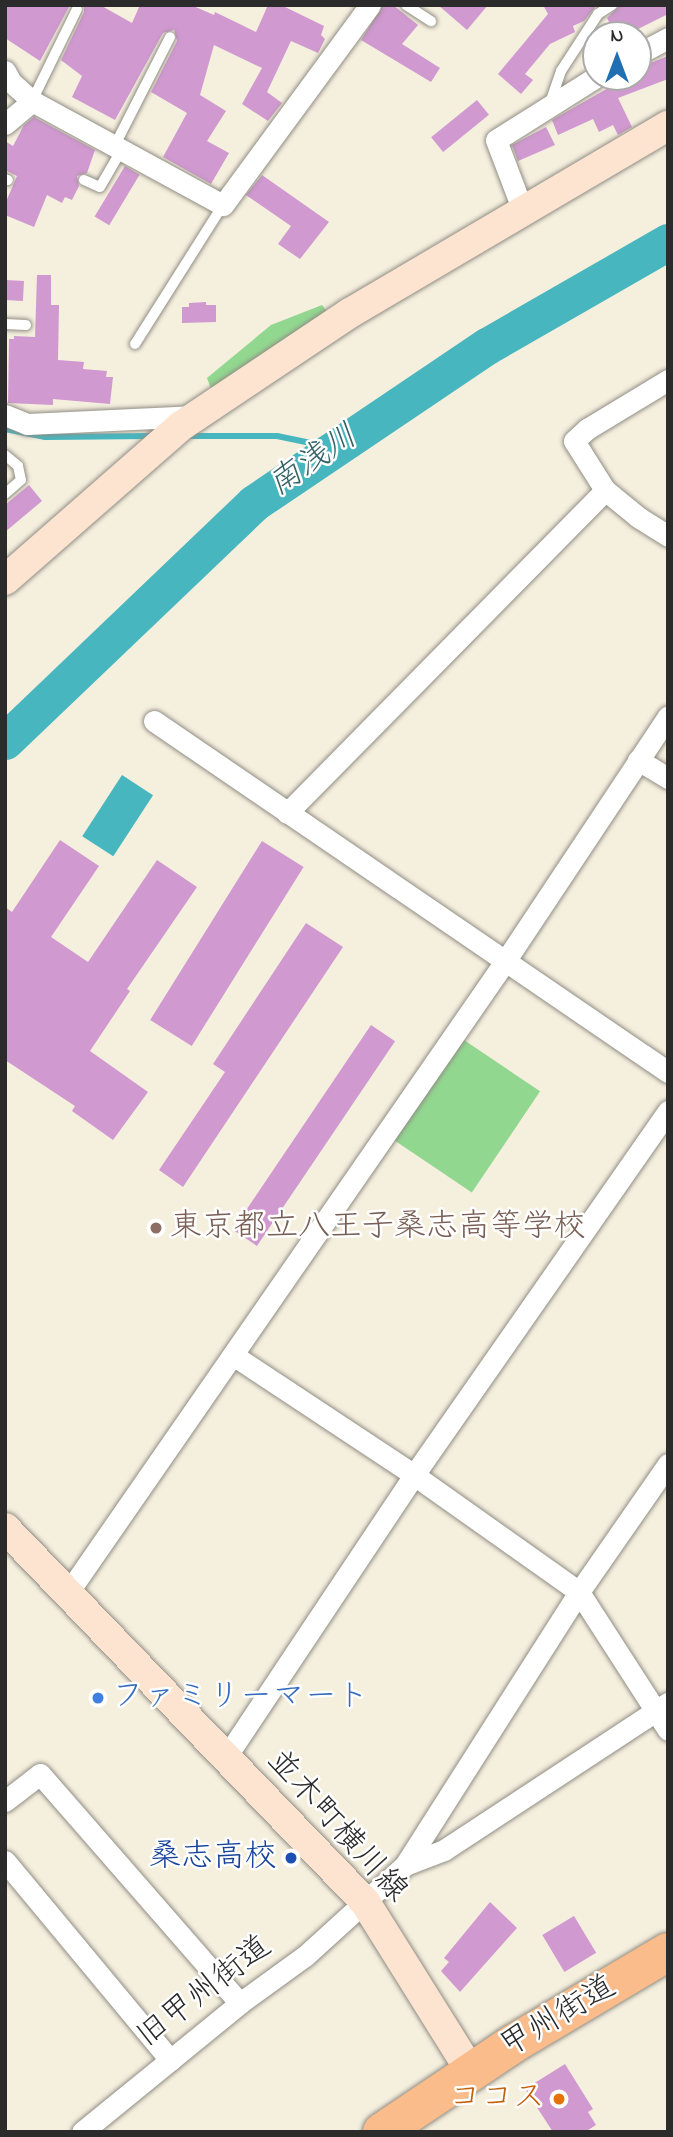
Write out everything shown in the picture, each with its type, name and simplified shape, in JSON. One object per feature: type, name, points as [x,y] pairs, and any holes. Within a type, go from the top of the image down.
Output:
[{"type":"highway","name":"甲州街道","points":[[382,2132],[513,2044],[668,1952]]},
{"type":"street","points":[[5,71],[11,82],[32,101],[223,205],[370,5]]},
{"type":"street","points":[[652,47],[668,38]]},
{"type":"street","points":[[523,211],[496,139],[582,85]]},
{"type":"street","points":[[5,124],[32,101]]},
{"type":"street","points":[[5,580],[154,447],[189,421],[351,313],[668,126]]},
{"type":"street","points":[[668,380],[587,429],[574,441],[605,490],[638,517],[668,536]]},
{"type":"street","points":[[5,415],[27,424],[189,421]]},
{"type":"street","points":[[287,813],[605,490]]},
{"type":"street","points":[[67,1594],[504,962],[668,716]]},
{"type":"street","points":[[154,721],[668,1072]]},
{"type":"street","points":[[638,760],[668,778]]},
{"type":"street","points":[[226,1757],[414,1475],[668,1111]]},
{"type":"street","points":[[233,1355],[414,1475],[579,1592],[662,1707],[668,1730]]},
{"type":"street","points":[[405,1865],[579,1592],[668,1464]]},
{"type":"street","points":[[646,1496],[668,1494]]},
{"type":"street","name":"並木町横川線","points":[[5,1528],[365,1902],[472,2073]]},
{"type":"street","points":[[405,1865],[444,1850],[662,1707]]},
{"type":"street","points":[[5,1801],[40,1774],[240,2003]]},
{"type":"street","points":[[5,1861],[170,2060]]},
{"type":"street","name":"旧甲州街道","points":[[82,2132],[240,2003],[305,1956],[405,1865]]},
{"type":"lane","points":[[406,5],[431,21]]},
{"type":"lane","points":[[550,103],[569,60],[598,14],[612,5]]},
{"type":"lane","points":[[32,101],[76,9]]},
{"type":"lane","points":[[84,180],[100,187],[170,37]]},
{"type":"lane","points":[[135,344],[223,205]]},
{"type":"lane","points":[[5,324],[26,325]]},
{"type":"lane","points":[[5,455],[18,466],[21,481],[5,495]]},
{"type":"green space","points":[[322,305],[328,313],[212,391],[207,378],[271,325]]},
{"type":"green space","points":[[458,1036],[540,1091],[472,1193],[390,1137]]},
{"type":"water","points":[[122,775],[153,795],[113,856],[82,836]]},
{"type":"building","points":[[5,5],[70,5],[40,61],[5,38]]},
{"type":"building","points":[[84,5],[100,5],[132,23],[140,5],[191,5],[214,15],[215,12],[256,32],[268,5],[281,5],[324,26],[321,35],[325,39],[318,53],[291,41],[267,92],[282,103],[268,121],[242,104],[262,68],[214,45],[200,95],[226,111],[207,141],[229,153],[211,184],[163,157],[187,113],[151,92],[177,41],[174,30],[163,33],[115,120],[72,97],[82,76],[61,60],[84,12]]},
{"type":"building","points":[[383,5],[393,5],[418,25],[402,44],[440,68],[431,82],[361,40]]},
{"type":"building","points":[[438,5],[488,5],[467,30]]},
{"type":"building","points":[[543,5],[597,5],[584,21],[573,26],[575,32],[550,44],[525,74],[533,80],[521,94],[498,74],[548,14]]},
{"type":"building","points":[[620,5],[668,5],[668,14],[652,22],[609,21],[607,18]]},
{"type":"building","points":[[668,56],[668,79],[652,85],[652,62]]},
{"type":"building","points":[[603,91],[636,91],[618,98],[632,127],[618,135],[613,125],[599,132],[593,119],[558,135],[552,120]]},
{"type":"building","points":[[477,100],[489,115],[443,152],[431,137]]},
{"type":"building","points":[[34,117],[95,150],[87,173],[77,176],[79,186],[72,200],[65,197],[62,203],[47,195],[34,227],[5,215],[5,204],[17,176],[5,170],[5,141],[13,146],[24,125]]},
{"type":"building","points":[[546,127],[555,145],[518,161],[512,145]]},
{"type":"building","points":[[125,166],[140,175],[109,225],[95,217]]},
{"type":"building","points":[[262,175],[329,222],[300,259],[278,244],[291,226],[246,195]]},
{"type":"building","points":[[37,275],[51,275],[51,305],[59,305],[58,360],[84,362],[83,369],[107,371],[106,377],[113,377],[110,404],[53,399],[53,405],[8,403],[9,339],[14,339],[14,336],[35,337]]},
{"type":"building","points":[[6,280],[24,281],[23,301],[5,300]]},
{"type":"building","points":[[206,302],[206,305],[216,305],[216,322],[182,323],[182,307],[189,307],[189,303]]},
{"type":"building","points":[[29,485],[42,501],[5,532],[5,505]]},
{"type":"building","points":[[60,840],[99,866],[51,937],[88,962],[157,860],[197,887],[127,989],[130,991],[90,1051],[148,1092],[113,1140],[72,1111],[75,1106],[5,1060],[5,907],[12,912]]},
{"type":"building","points":[[262,841],[304,867],[192,1046],[150,1020]]},
{"type":"building","points":[[306,923],[343,947],[183,1187],[159,1170],[225,1072],[213,1064]]},
{"type":"building","points":[[371,1025],[395,1041],[257,1246],[233,1230]]},
{"type":"building","points":[[490,1902],[517,1928],[460,1992],[441,1971],[449,1962],[444,1958]]},
{"type":"building","points":[[574,1916],[596,1953],[564,1972],[542,1935]]},
{"type":"building","name":"ココス","points":[[565,2064],[593,2109],[588,2112],[596,2125],[585,2132],[553,2132],[525,2089]]},
{"type":"waterway","name":"南浅川","points":[[5,741],[254,503],[487,346],[668,242]]},
{"type":"waterway","points":[[5,429],[45,437],[152,436]]},
{"type":"waterway","points":[[184,436],[277,436],[335,448]]},
{"type":"place","name":"東京都立八王子桑志高等学校","points":[[156,1228]]},
{"type":"place","name":"ファミリーマート","points":[[98,1698]]},
{"type":"place","name":"桑志高校","points":[[291,1858]]},
{"type":"place","name":"ココス","points":[[559,2099]]}]
